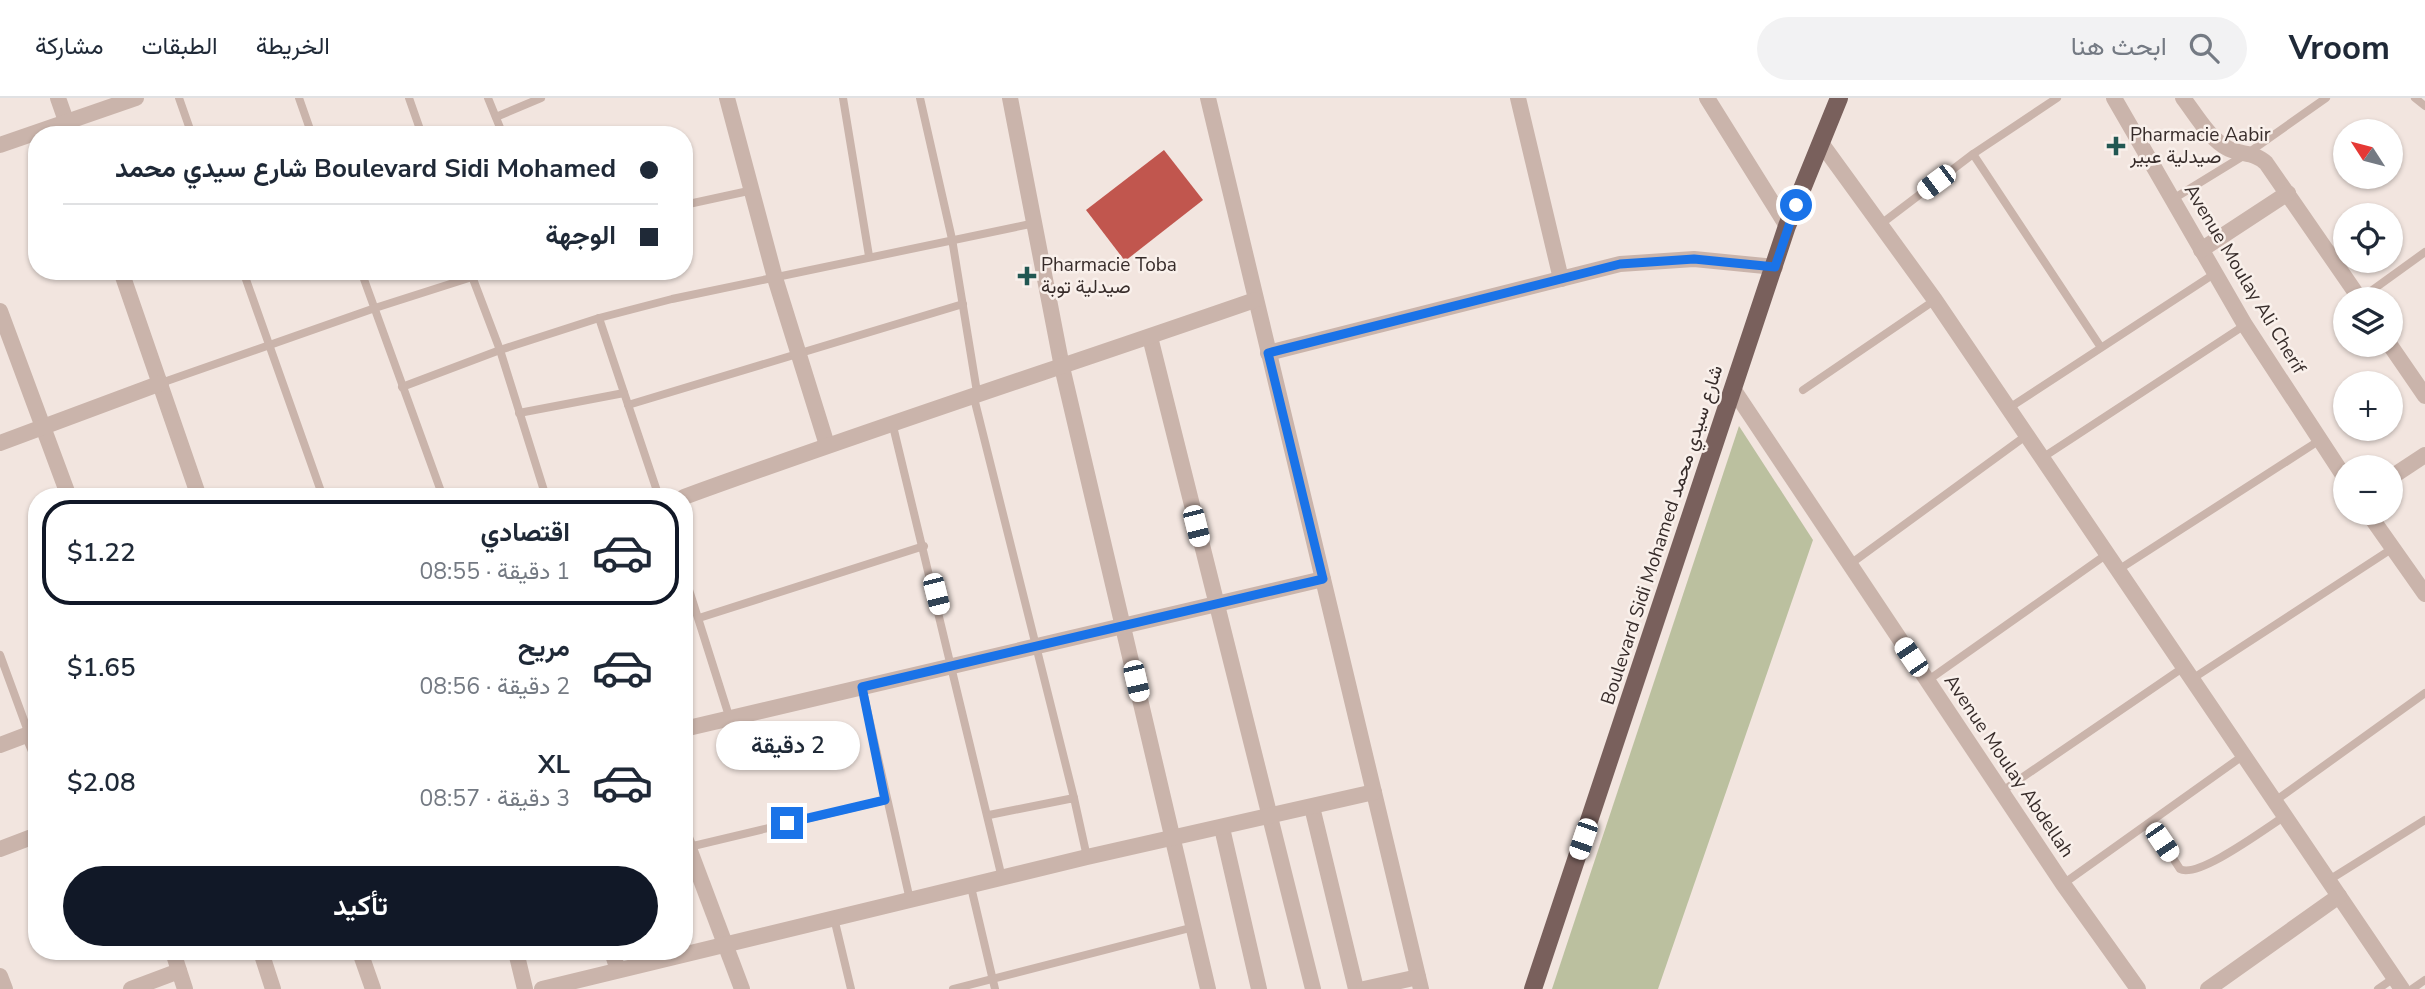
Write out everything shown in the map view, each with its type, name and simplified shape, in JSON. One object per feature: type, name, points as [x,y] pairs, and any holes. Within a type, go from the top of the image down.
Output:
[{"type":"main road","name":"Boulevard Sidi Mohamed شارع سيدي محمد","points":[[1533,989],[1787,226],[1839,98]]},
{"type":"street","points":[[58,98],[68,126]]},
{"type":"street","points":[[73,126],[136,98]]},
{"type":"street","points":[[727,98],[754,189],[775,278],[827,445]]},
{"type":"street","points":[[1010,98],[1062,368],[1208,989]]},
{"type":"street","points":[[1208,98],[1419,983],[1364,989]]},
{"type":"street","points":[[1518,98],[1561,279]]},
{"type":"street","points":[[1707,98],[1787,226]]},
{"type":"street","name":"Avenue Moulay Ali Cherif","points":[[2114,98],[2214,274],[2333,460]]},
{"type":"street","points":[[2183,98],[2220,142],[2232,150],[2248,153],[2266,163],[2352,287]]},
{"type":"street","points":[[0,145],[28,138]]},
{"type":"street","points":[[1821,143],[1935,300],[2398,984]]},
{"type":"street","points":[[2201,250],[2288,193]]},
{"type":"street","points":[[1268,353],[1620,264],[1668,259],[1775,267]]},
{"type":"street","points":[[124,280],[196,488]]},
{"type":"street","points":[[693,494],[975,393],[1062,368],[1255,300]]},
{"type":"street","points":[[0,311],[66,488]]},
{"type":"street","points":[[1150,337],[1313,989]]},
{"type":"street","points":[[2398,357],[2425,396]]},
{"type":"street","points":[[0,443],[161,383]]},
{"type":"street","name":"Avenue Moulay Abdellah","points":[[1733,389],[2063,884],[2138,989]]},
{"type":"street","points":[[2403,469],[2425,455]]},
{"type":"street","points":[[2377,525],[2425,594]]},
{"type":"street","points":[[693,726],[729,716],[1216,607],[1323,579]]},
{"type":"street","points":[[0,745],[28,734]]},
{"type":"street","points":[[693,951],[1374,792]]},
{"type":"street","points":[[1312,807],[1356,989]]},
{"type":"street","points":[[1222,828],[1259,989]]},
{"type":"street","points":[[0,849],[28,838]]},
{"type":"street","points":[[693,857],[742,989]]},
{"type":"street","points":[[2208,989],[2339,896]]},
{"type":"street","points":[[176,960],[185,989]]},
{"type":"street","points":[[264,960],[273,989]]},
{"type":"street","points":[[363,960],[373,989]]},
{"type":"street","points":[[518,960],[525,989]]},
{"type":"street","points":[[615,960],[618,970]]},
{"type":"street","points":[[542,989],[658,960]]},
{"type":"street","points":[[131,989],[179,971]]},
{"type":"street","points":[[0,976],[5,989]]},
{"type":"lane","points":[[178,98],[189,126]]},
{"type":"lane","points":[[299,98],[309,126]]},
{"type":"lane","points":[[409,98],[419,126]]},
{"type":"lane","points":[[488,98],[500,126]]},
{"type":"lane","points":[[496,117],[541,98]]},
{"type":"lane","points":[[843,98],[869,256]]},
{"type":"lane","points":[[920,98],[952,239],[975,393],[1087,857]]},
{"type":"lane","points":[[1881,224],[1973,154],[2057,98]]},
{"type":"lane","points":[[2173,199],[2248,153],[2326,98]]},
{"type":"lane","points":[[2415,98],[2425,106]]},
{"type":"lane","points":[[1973,154],[2100,346]]},
{"type":"lane","points":[[693,203],[754,189]]},
{"type":"lane","points":[[402,387],[499,350],[599,318],[672,299],[1036,223]]},
{"type":"lane","points":[[2377,287],[2425,252]]},
{"type":"lane","points":[[2009,408],[2100,346],[2214,274]]},
{"type":"lane","points":[[246,280],[320,488]]},
{"type":"lane","points":[[365,280],[440,488]]},
{"type":"lane","points":[[161,383],[454,280]]},
{"type":"lane","points":[[473,280],[499,350],[543,488]]},
{"type":"lane","points":[[1803,390],[1935,300]]},
{"type":"lane","points":[[628,405],[963,304]]},
{"type":"lane","points":[[599,318],[656,488]]},
{"type":"lane","points":[[2042,458],[2245,325]]},
{"type":"lane","points":[[519,414],[624,393]]},
{"type":"lane","points":[[892,422],[1002,878]]},
{"type":"lane","points":[[1849,565],[2027,435]]},
{"type":"lane","points":[[2118,570],[2320,440]]},
{"type":"lane","points":[[699,618],[924,546]]},
{"type":"lane","points":[[2001,792],[2188,673],[2393,548]]},
{"type":"lane","points":[[1927,681],[2107,554]]},
{"type":"lane","points":[[693,600],[729,716]]},
{"type":"lane","points":[[0,655],[28,720]]},
{"type":"lane","points":[[862,687],[885,800],[910,900]]},
{"type":"lane","points":[[2275,801],[2425,694]]},
{"type":"lane","points":[[2063,884],[2244,755]]},
{"type":"lane","points":[[989,816],[1074,798]]},
{"type":"lane","points":[[693,840],[885,800]]},
{"type":"lane","points":[[2150,823],[2180,869],[2189,872],[2207,865],[2285,816]]},
{"type":"lane","points":[[2329,880],[2425,820]]},
{"type":"lane","points":[[971,887],[994,985]]},
{"type":"lane","points":[[834,918],[852,989]]},
{"type":"lane","points":[[954,989],[994,985],[1194,927]]},
{"type":"lane","points":[[2412,989],[2425,980]]},
{"type":"lane","points":[[2378,989],[2398,984]]},
{"type":"green space","points":[[1739,426],[1813,540],[1658,989],[1552,989]]},
{"type":"building","points":[[1164,150],[1203,200],[1125,261],[1086,210]]},
{"type":"place","name":"Pharmacie Aabir صيدلية عبير","points":[[2116,146]]},
{"type":"place","name":"Pharmacie Toba صيدلية توبة","points":[[1027,276]]},
{"type":"route","points":[[787,823],[885,800],[862,687],[1216,607],[1323,579],[1268,353],[1620,264],[1694,259],[1775,267],[1796,205]]}]
